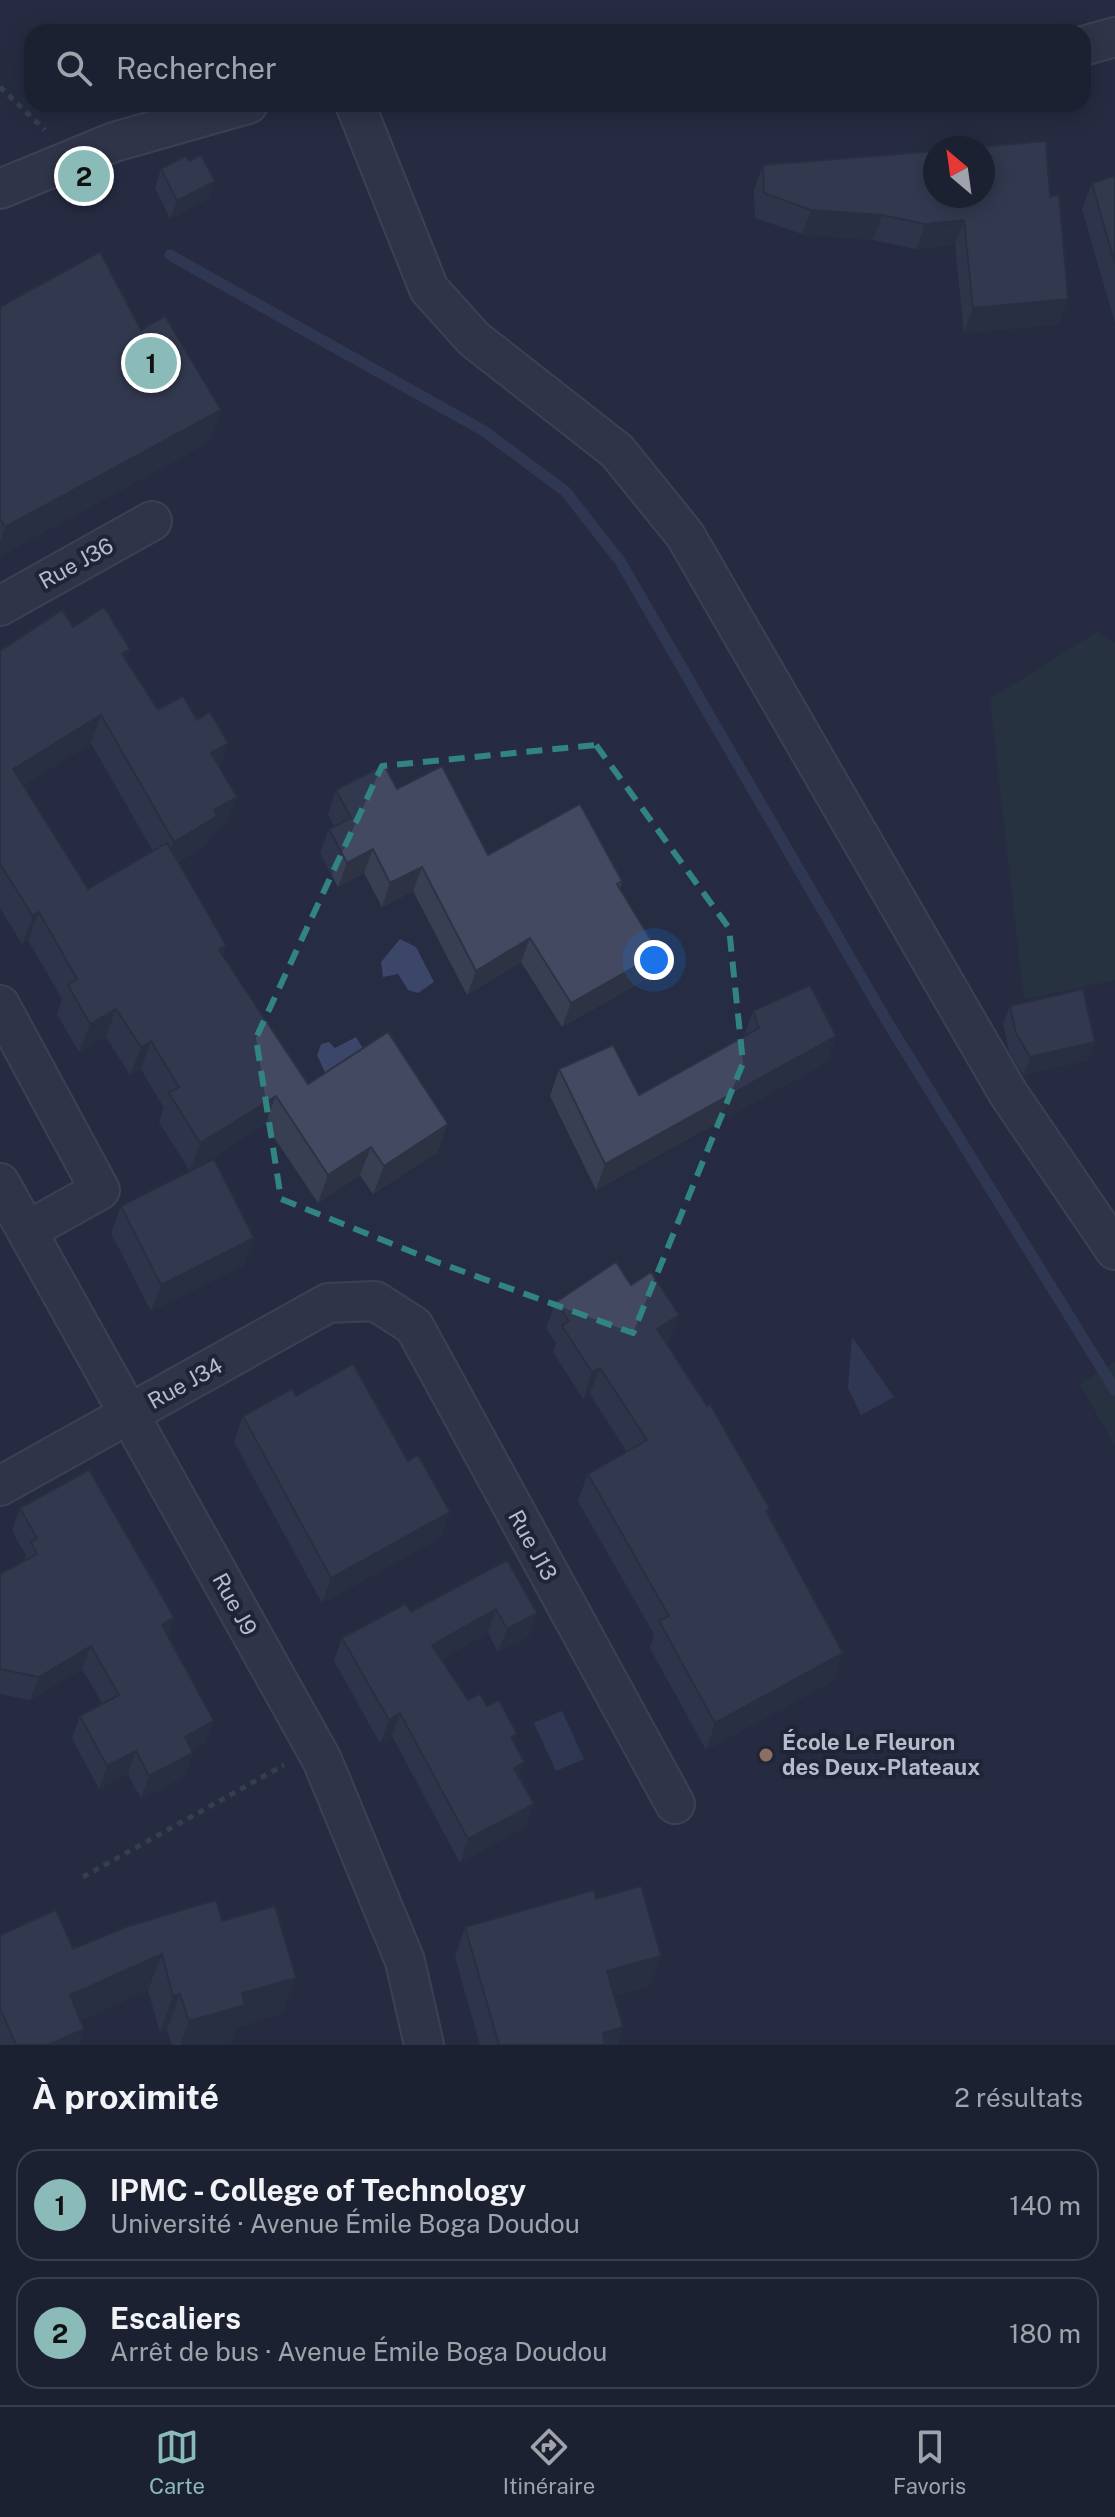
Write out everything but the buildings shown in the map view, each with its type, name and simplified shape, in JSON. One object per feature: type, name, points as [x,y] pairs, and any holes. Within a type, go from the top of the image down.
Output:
[{"type":"street","points":[[1091,44],[1115,37]]},
{"type":"street","points":[[0,189],[114,142],[220,112]]},
{"type":"street","points":[[358,112],[429,289],[474,339],[617,451],[685,535],[1008,1093],[1115,1250]]},
{"type":"street","name":"Rue J36","points":[[0,606],[152,521]]},
{"type":"street","points":[[0,1005],[100,1190],[27,1231]]},
{"type":"street","name":"Rue J9","points":[[0,1183],[315,1748],[405,1961],[424,2045]]},
{"type":"street","name":"Rue J34","points":[[0,1486],[328,1303],[375,1301]]},
{"type":"street","name":"Rue J13","points":[[375,1301],[414,1326],[675,1804]]},
{"type":"path","points":[[0,87],[24,110]]},
{"type":"path","points":[[26,112],[74,159]]},
{"type":"path","points":[[83,1877],[315,1748]]},
{"type":"highlighted area","points":[[596,745],[729,928],[743,1063],[633,1333],[437,1262],[281,1199],[256,1038],[382,766]]},
{"type":"shaded area","points":[[1097,632],[1115,643],[1115,980],[1024,999],[990,699]]},
{"type":"shaded area","points":[[1115,1362],[1115,1446],[1080,1384]]},
{"type":"water","points":[[400,939],[416,947],[434,982],[418,993],[408,990],[398,974],[383,977],[381,962]]},
{"type":"water","points":[[356,1037],[368,1057],[328,1079],[317,1055],[321,1044],[329,1042],[335,1048]]},
{"type":"water","points":[[852,1337],[894,1397],[861,1415],[848,1388]]},
{"type":"water","points":[[562,1711],[584,1759],[556,1771],[534,1723]]},
{"type":"waterway","points":[[170,255],[484,431],[565,491],[620,561],[888,1023],[1115,1390]]},
{"type":"place","name":"Escaliers","points":[[84,176]]},
{"type":"place","name":"IPMC - College of Technology","points":[[151,363]]},
{"type":"place","name":"École Le Fleuron des Deux-Plateaux","points":[[766,1755]]}]
